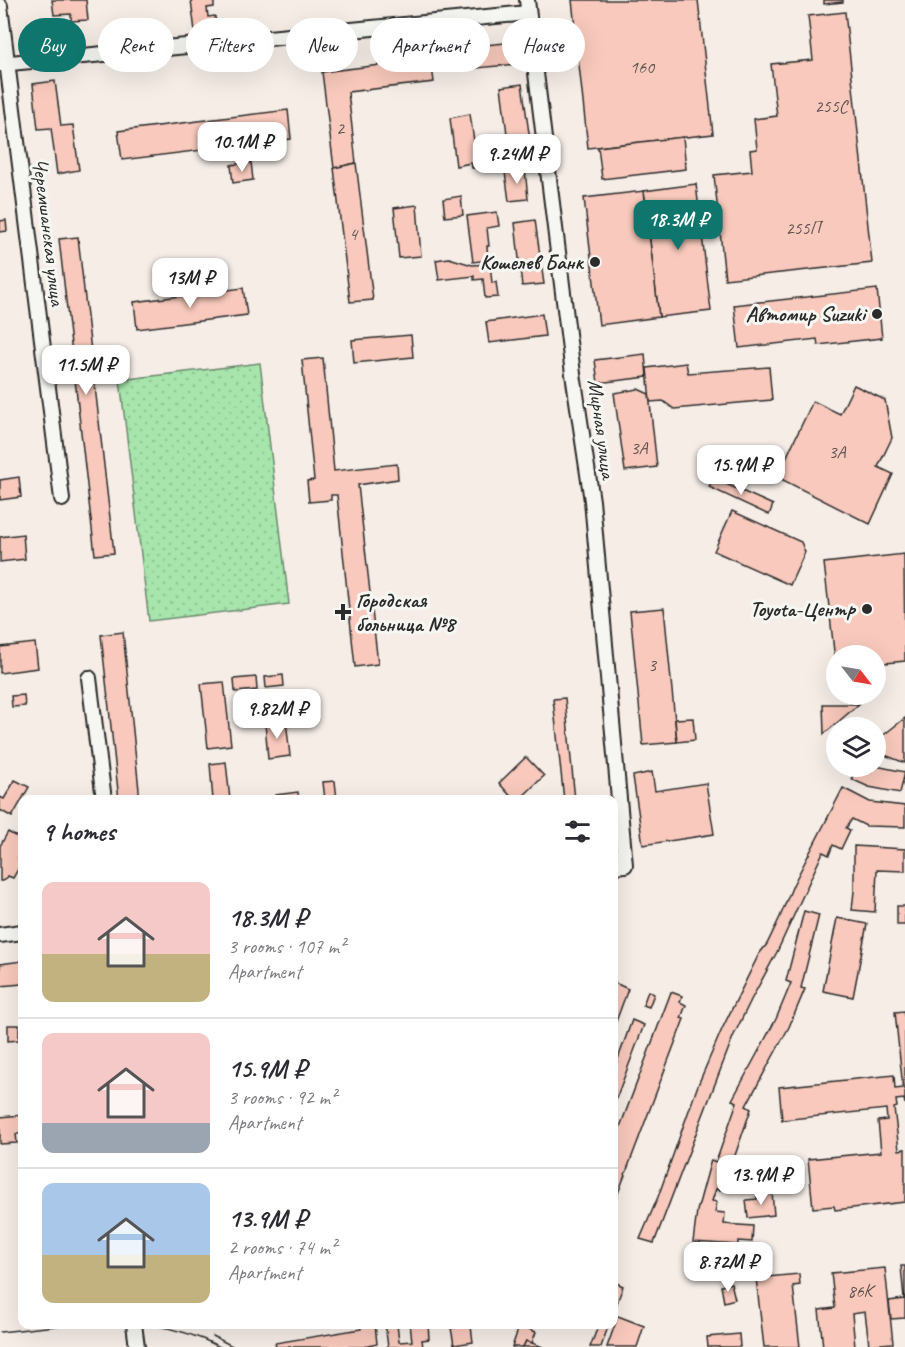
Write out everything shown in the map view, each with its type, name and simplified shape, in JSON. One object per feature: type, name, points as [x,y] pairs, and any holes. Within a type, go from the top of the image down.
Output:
[{"type":"street","name":"Черемшанская улица","points":[[0,6],[4,64],[62,499]]},
{"type":"street","points":[[4,64],[528,7]]},
{"type":"street","name":"Мирная улица","points":[[528,7],[573,374],[592,501],[614,795]]},
{"type":"street","points":[[89,678],[103,795]]},
{"type":"street","points":[[0,935],[18,933]]},
{"type":"street","points":[[135,1329],[137,1347]]},
{"type":"green space","points":[[260,363],[289,604],[149,621],[120,380]]},
{"type":"building","points":[[52,0],[86,0],[88,20],[71,18],[71,14],[54,15]]},
{"type":"building","points":[[191,0],[221,0],[214,1],[214,7],[207,8],[208,17],[215,16],[215,18],[193,18]]},
{"type":"building","points":[[572,0],[698,0],[713,134],[588,148],[580,72],[585,72],[585,18],[574,18]]},
{"type":"building","points":[[824,0],[843,0],[843,2],[824,4]]},
{"type":"building","points":[[845,12],[872,263],[725,279],[714,175],[752,171],[750,150],[757,149],[754,119],[777,116],[771,64],[813,60],[808,16]]},
{"type":"building","points":[[502,43],[502,66],[490,67],[490,44]]},
{"type":"building","points":[[370,66],[370,72],[433,72],[434,82],[348,92],[356,163],[334,168],[322,72],[358,72],[358,68]]},
{"type":"building","points":[[55,81],[61,126],[73,125],[79,170],[57,174],[51,128],[38,129],[33,84]]},
{"type":"building","points":[[522,84],[531,147],[509,150],[501,87]]},
{"type":"building","points":[[288,110],[291,139],[122,160],[118,131]]},
{"type":"building","points":[[470,114],[474,141],[480,153],[484,152],[486,161],[477,162],[478,168],[472,168],[471,163],[456,166],[450,118]]},
{"type":"building","points":[[683,137],[686,169],[602,179],[598,147]]},
{"type":"building","points":[[251,162],[253,180],[233,183],[231,165]]},
{"type":"building","points":[[356,163],[373,300],[350,302],[334,168]]},
{"type":"building","points":[[525,169],[528,199],[509,201],[505,172]]},
{"type":"building","points":[[696,184],[711,311],[659,317],[644,191]]},
{"type":"building","points":[[644,191],[659,317],[599,325],[584,198]]},
{"type":"building","points":[[461,196],[463,215],[445,217],[443,199]]},
{"type":"building","points":[[417,205],[421,256],[399,258],[394,208]]},
{"type":"building","points":[[497,212],[499,226],[487,228],[488,260],[473,262],[467,216]]},
{"type":"building","points":[[6,220],[7,231],[0,232],[0,221]]},
{"type":"building","points":[[535,220],[544,284],[522,286],[515,223]]},
{"type":"building","points":[[78,237],[114,553],[95,555],[59,239]]},
{"type":"building","points":[[449,258],[472,265],[490,264],[492,283],[496,282],[498,297],[485,298],[483,279],[474,280],[474,276],[439,280],[436,260]]},
{"type":"building","points":[[243,288],[247,315],[137,329],[134,302]]},
{"type":"building","points":[[877,289],[882,338],[818,345],[817,339],[739,348],[734,305]]},
{"type":"building","points":[[542,314],[545,336],[489,343],[486,322]]},
{"type":"building","points":[[411,335],[413,357],[354,363],[352,340]]},
{"type":"building","points":[[645,354],[647,377],[598,383],[595,360]]},
{"type":"building","points":[[323,358],[334,471],[397,464],[398,479],[358,485],[378,664],[355,667],[337,495],[331,495],[331,500],[309,502],[307,481],[314,480],[302,360]]},
{"type":"building","points":[[686,363],[688,373],[769,367],[772,400],[674,409],[663,401],[650,402],[647,368]]},
{"type":"building","points":[[854,385],[885,400],[892,438],[878,467],[893,474],[870,524],[777,477],[813,401],[840,414]]},
{"type":"building","points":[[638,389],[649,394],[657,467],[625,471],[614,393]]},
{"type":"building","points":[[19,477],[21,497],[0,500],[0,480]]},
{"type":"building","points":[[713,478],[773,505],[769,515],[709,487]]},
{"type":"building","points":[[732,511],[801,542],[805,552],[790,585],[714,551]]},
{"type":"building","points":[[23,534],[25,559],[0,562],[0,537]]},
{"type":"building","name":"Toyota-Центр","points":[[904,554],[905,661],[886,663],[886,645],[833,645],[824,563]]},
{"type":"building","points":[[664,608],[677,742],[643,745],[630,611]]},
{"type":"building","points":[[123,632],[139,795],[118,795],[101,635]]},
{"type":"building","points":[[35,643],[38,668],[0,673],[0,647]]},
{"type":"building","points":[[283,675],[284,686],[266,688],[265,677]]},
{"type":"building","points":[[256,677],[257,690],[235,692],[234,679]]},
{"type":"building","points":[[224,682],[231,745],[208,748],[201,684]]},
{"type":"building","points":[[24,695],[25,706],[12,707],[11,696]]},
{"type":"building","points":[[565,698],[575,795],[563,795],[553,699]]},
{"type":"building","points":[[823,704],[858,705],[844,717],[826,717],[824,734]]},
{"type":"building","points":[[693,718],[695,740],[677,742],[675,719]]},
{"type":"building","points":[[905,718],[905,763],[886,756],[886,733]]},
{"type":"building","points":[[286,720],[290,756],[268,759],[265,723]]},
{"type":"building","points":[[526,757],[544,776],[524,795],[510,795],[499,783]]},
{"type":"building","points":[[226,762],[229,795],[213,795],[210,764]]},
{"type":"building","points":[[886,768],[905,772],[900,793],[869,787],[851,779],[852,777],[886,777]]},
{"type":"building","points":[[652,772],[655,791],[706,783],[714,834],[643,845],[633,776]]},
{"type":"building","points":[[15,780],[29,787],[24,795],[18,795],[18,806],[12,817],[0,810],[0,797],[4,799]]},
{"type":"building","points":[[335,781],[336,795],[324,795],[323,782]]},
{"type":"building","points":[[843,788],[870,802],[905,806],[905,827],[866,826],[852,819],[846,828],[850,830],[841,849],[833,845],[829,855],[823,852],[777,952],[733,1037],[654,1243],[640,1239],[658,1197],[698,1085],[722,1029],[759,954],[767,944],[793,885]]},
{"type":"building","points":[[298,792],[298,795],[276,795]]},
{"type":"building","points":[[8,832],[18,838],[18,869],[13,878],[8,876],[2,881],[0,881],[0,846]]},
{"type":"building","points":[[854,846],[905,849],[905,871],[877,870],[875,912],[852,910]]},
{"type":"building","points":[[897,906],[905,906],[905,925],[897,925]]},
{"type":"building","points":[[804,911],[819,915],[801,988],[805,989],[789,1027],[746,1106],[751,1109],[731,1167],[723,1164],[718,1181],[722,1182],[720,1190],[716,1189],[712,1201],[717,1202],[715,1212],[725,1213],[724,1224],[753,1226],[752,1242],[738,1241],[738,1245],[693,1242],[697,1211],[711,1160],[716,1162],[737,1102],[732,1100],[776,1019],[791,983],[786,981]]},
{"type":"building","points":[[837,918],[867,924],[853,997],[823,991]]},
{"type":"building","points":[[18,962],[18,984],[0,986],[0,964]]},
{"type":"building","points":[[618,984],[628,989],[618,1016]]},
{"type":"building","points":[[648,991],[654,994],[649,1007],[643,1005]]},
{"type":"building","points":[[671,992],[682,996],[680,1002],[686,1005],[681,1018],[684,1019],[618,1193],[618,1132]]},
{"type":"building","points":[[905,1011],[905,1104],[904,1099],[896,1100],[897,1107],[894,1108],[899,1150],[905,1149],[905,1202],[835,1210],[834,1206],[813,1208],[808,1159],[881,1152],[878,1121],[887,1120],[886,1109],[782,1120],[779,1087],[894,1075],[895,1089],[903,1088],[895,1012]]},
{"type":"building","points":[[632,1020],[644,1025],[618,1093],[618,1059]]},
{"type":"building","points":[[8,1025],[18,1025],[18,1040],[8,1041]]},
{"type":"building","points":[[18,1115],[17,1143],[0,1144],[0,1117]]},
{"type":"building","points":[[756,1168],[758,1186],[746,1188],[744,1170]]},
{"type":"building","points":[[772,1192],[774,1215],[748,1218],[746,1200],[757,1199],[757,1193]]},
{"type":"building","points":[[901,1266],[905,1266],[905,1318],[891,1319],[889,1301],[904,1299]]},
{"type":"building","points":[[885,1268],[893,1343],[869,1345],[865,1312],[852,1314],[855,1347],[823,1347],[819,1310],[835,1308],[831,1273]]},
{"type":"building","points":[[799,1274],[800,1285],[793,1286],[800,1347],[764,1347],[756,1278]]},
{"type":"building","points":[[731,1283],[735,1299],[724,1302],[721,1286]]},
{"type":"building","points":[[618,1284],[623,1286],[618,1300]]},
{"type":"building","points":[[618,1316],[644,1326],[637,1347],[607,1347],[613,1329],[618,1329]]},
{"type":"building","points":[[361,1329],[376,1329],[377,1344],[364,1347],[276,1347],[275,1343]]},
{"type":"building","points":[[386,1329],[398,1329],[399,1342],[412,1341],[411,1329],[428,1329],[429,1339],[422,1340],[423,1347],[388,1347]]},
{"type":"building","points":[[451,1329],[471,1329],[473,1342],[454,1345]]},
{"type":"building","points":[[518,1329],[536,1332],[532,1343],[526,1341],[523,1347],[512,1347]]},
{"type":"building","points":[[597,1329],[607,1329],[601,1347],[590,1347]]},
{"type":"building","points":[[739,1334],[740,1347],[708,1347],[707,1337]]},
{"type":"building","points":[[526,1341],[532,1343],[543,1347],[523,1347]]},
{"type":"tram line","points":[[0,1332],[28,1329]]},
{"type":"tram line","points":[[170,1329],[220,1347]]},
{"type":"tram line","points":[[213,1336],[234,1347]]},
{"type":"place","name":"Кошелев Банк","points":[[595,262]]},
{"type":"place","name":"Автомир Suzuki","points":[[877,314]]},
{"type":"place","name":"Toyota-Центр","points":[[867,609]]},
{"type":"place","name":"Городская больница №8","points":[[343,612]]}]
